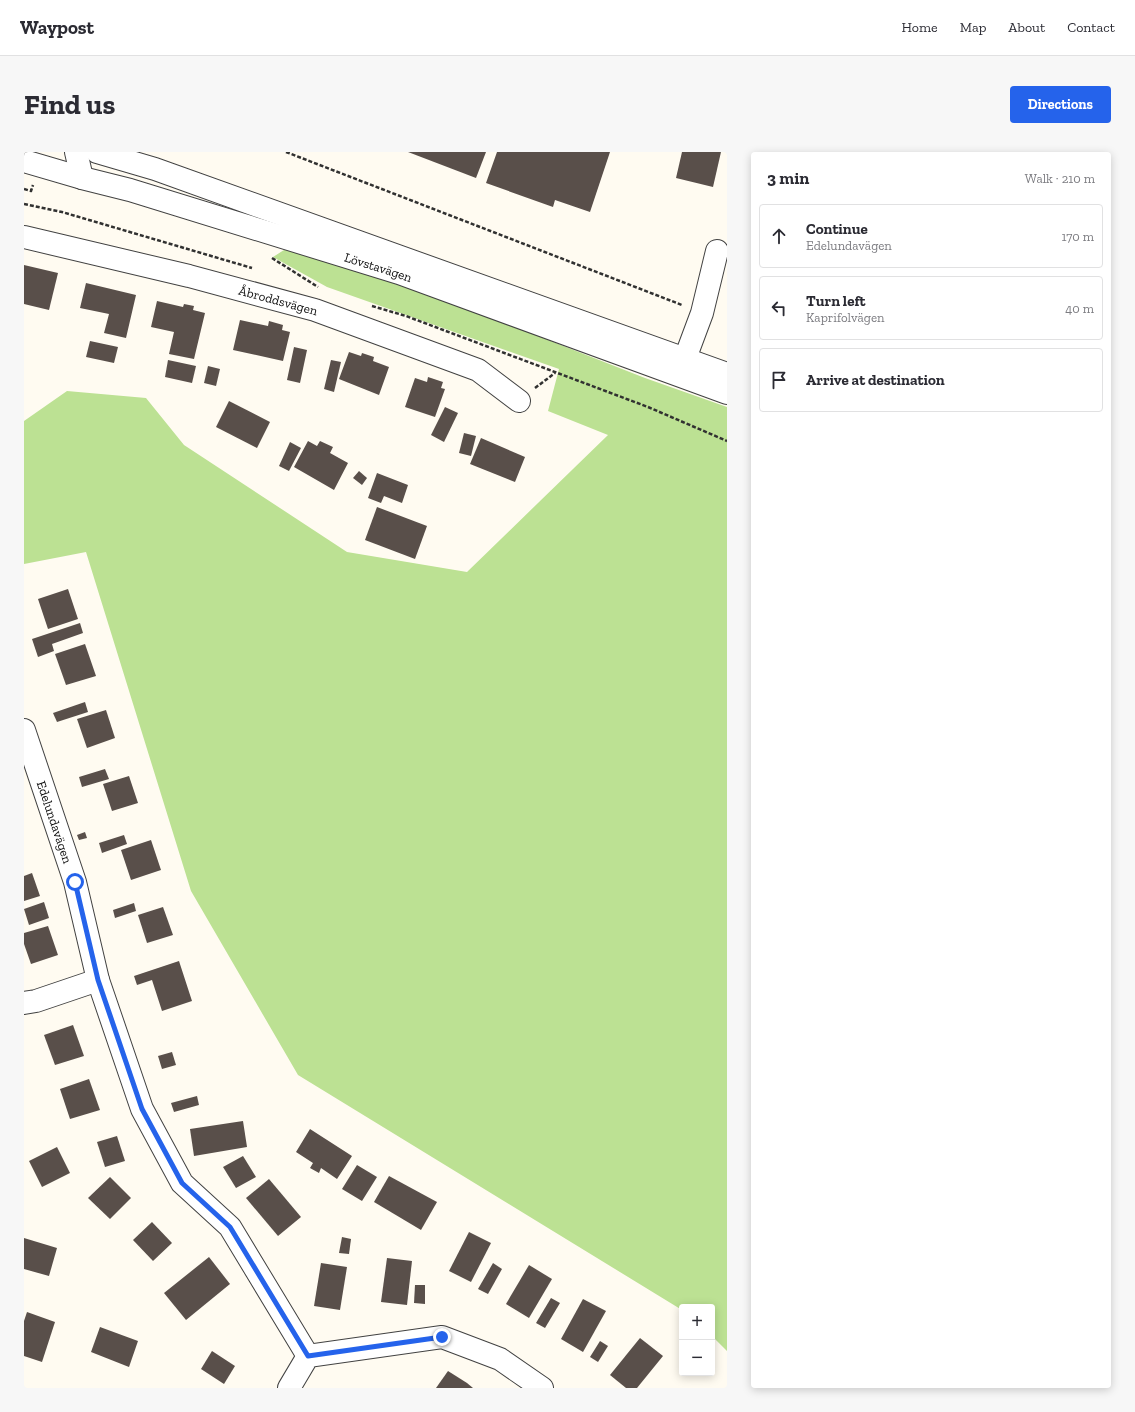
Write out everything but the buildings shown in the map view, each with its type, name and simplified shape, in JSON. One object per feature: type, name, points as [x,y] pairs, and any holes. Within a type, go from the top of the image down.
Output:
[{"type":"street","points":[[76,152],[82,178]]},
{"type":"street","points":[[82,178],[102,153]]},
{"type":"street","name":"Lövstavägen","points":[[102,153],[162,172],[682,367],[727,393]]},
{"type":"street","name":"Lövstavägen","points":[[24,161],[130,190],[399,273],[682,367],[727,374]]},
{"type":"street","name":"Åbroddsvägen","points":[[24,237],[189,276],[315,310],[478,370],[519,401]]},
{"type":"street","points":[[682,367],[702,313],[717,251]]},
{"type":"street","name":"Edelundavägen","points":[[24,730],[75,882],[98,980],[142,1109],[182,1183],[230,1227],[308,1356]]},
{"type":"street","points":[[24,1003],[36,1001],[98,980]]},
{"type":"street","points":[[289,1388],[308,1356],[442,1337],[500,1360],[542,1388]]},
{"type":"path","points":[[286,152],[702,313]]},
{"type":"path","points":[[266,254],[324,291]]},
{"type":"green space","points":[[284,250],[309,252],[436,296],[645,378],[727,407],[727,1351],[715,1339],[715,1304],[679,1304],[679,1308],[298,1075],[191,891],[86,552],[24,564],[24,421],[67,391],[146,398],[184,445],[347,552],[467,572],[608,435],[548,411],[559,369],[327,287],[273,257]]},
{"type":"route","points":[[75,882],[98,980],[142,1109],[182,1183],[230,1227],[308,1356],[442,1337]]}]
